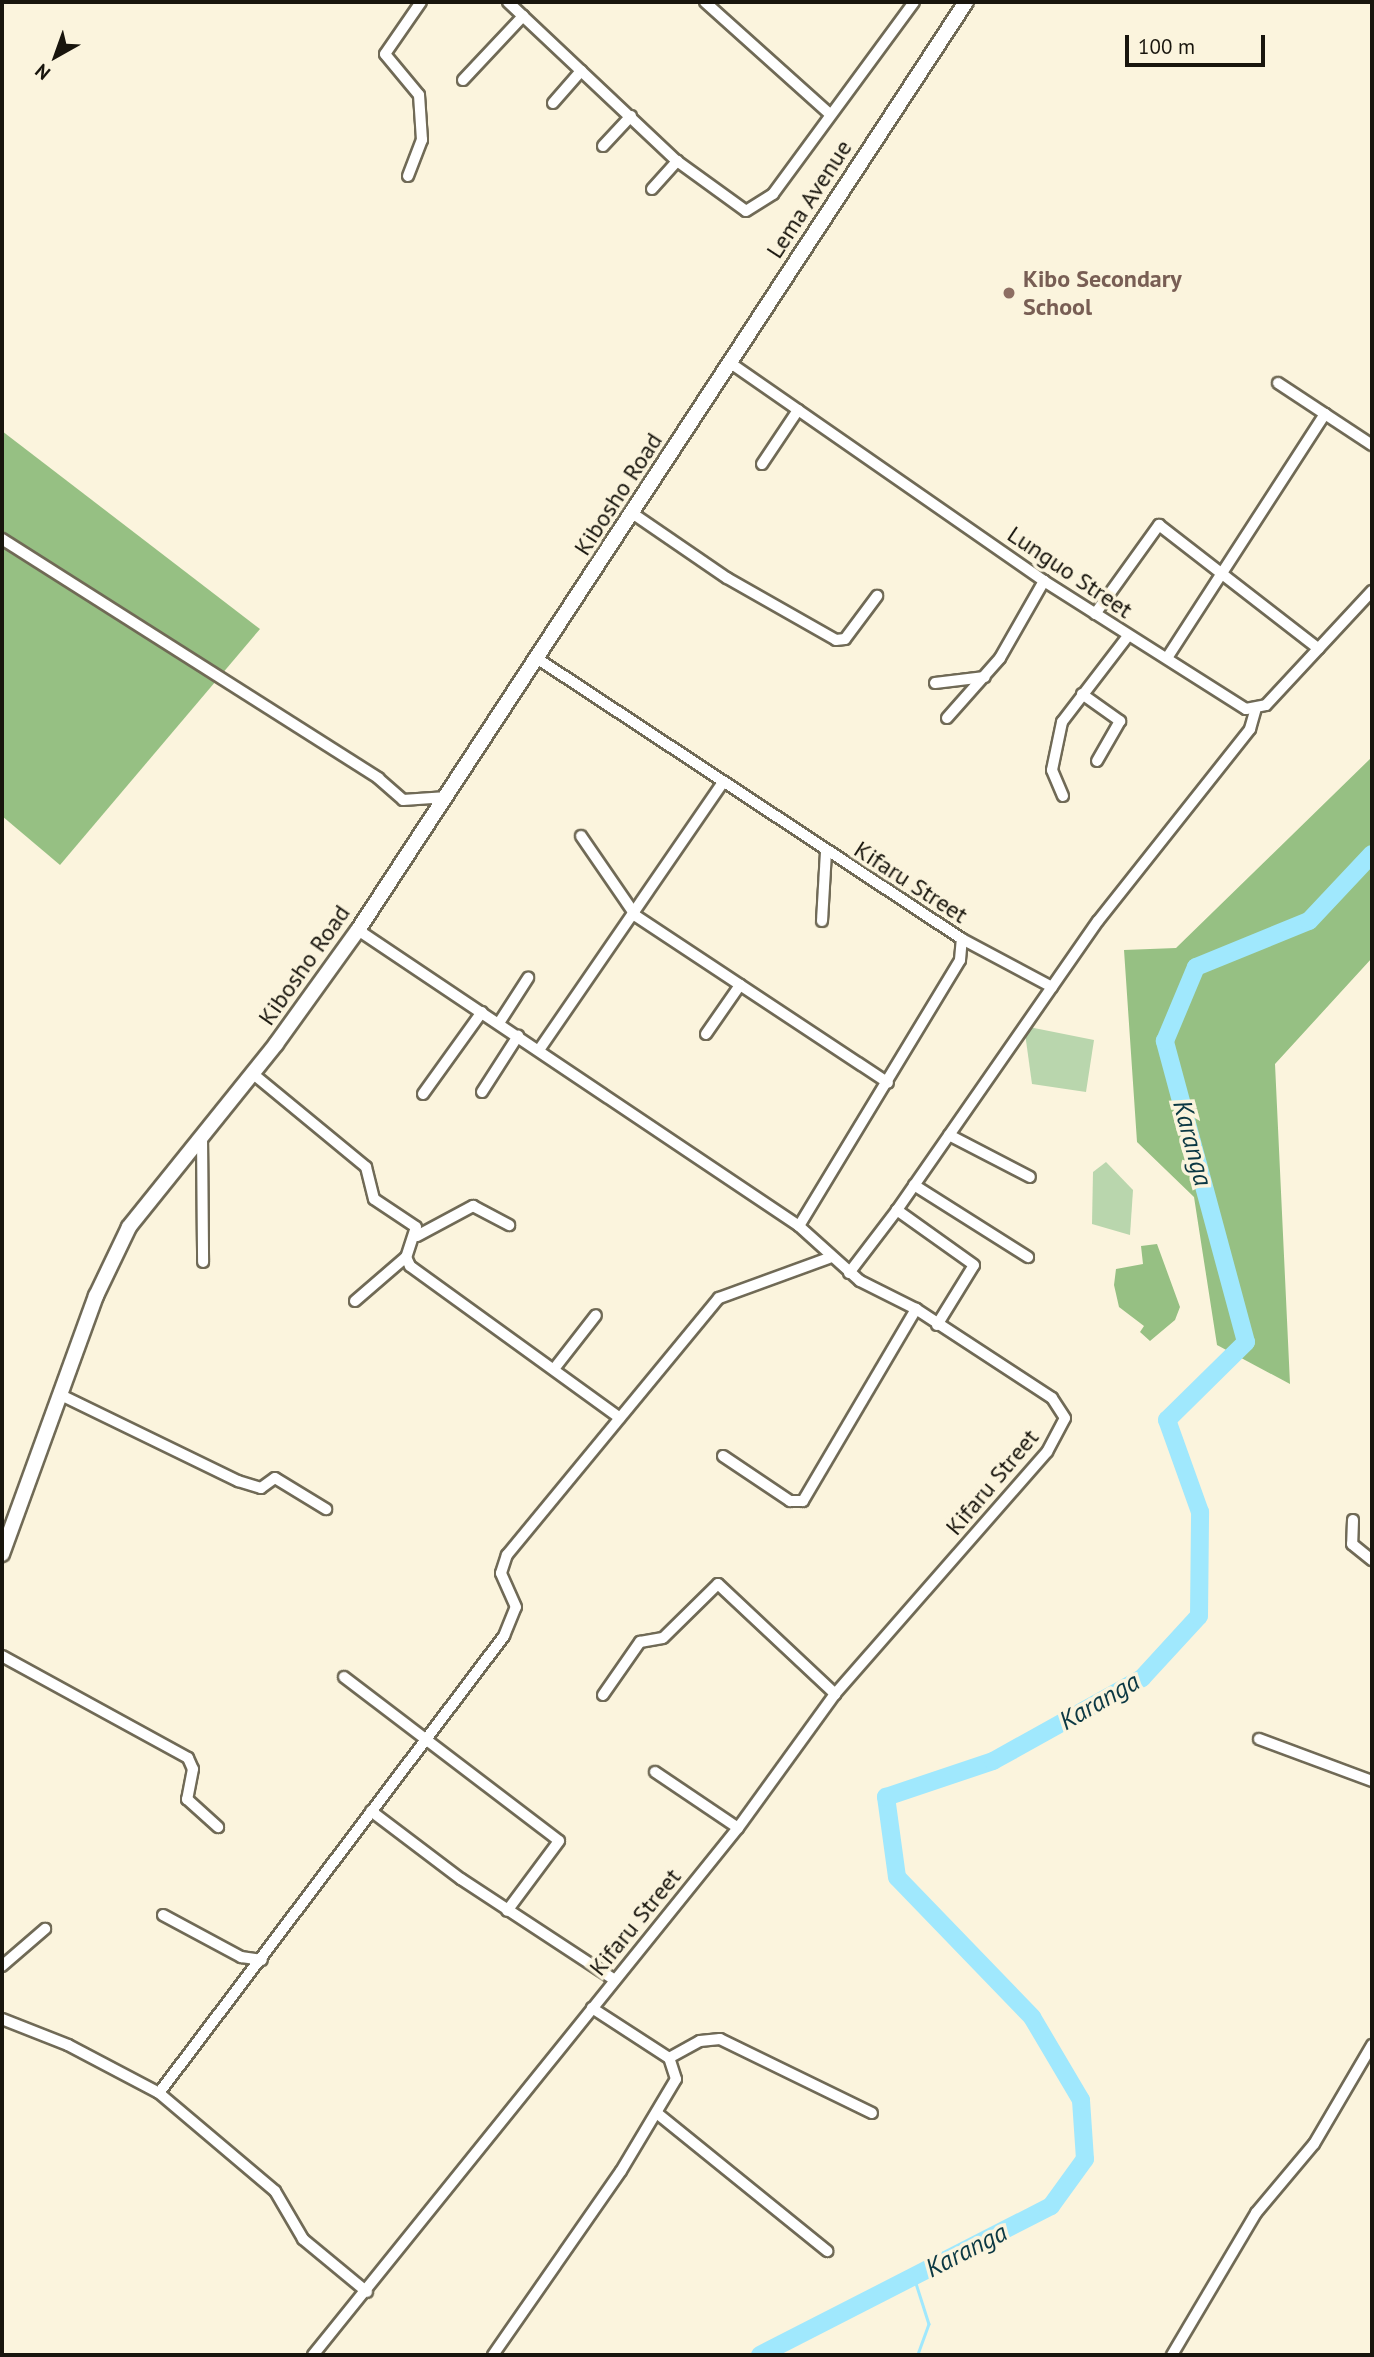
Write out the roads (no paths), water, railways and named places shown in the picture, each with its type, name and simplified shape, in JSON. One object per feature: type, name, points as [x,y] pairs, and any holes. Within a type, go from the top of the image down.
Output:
[{"type":"main road","name":"Lema Avenue","points":[[691,423],[967,2]]},
{"type":"main road","name":"Kibosho Road","points":[[2,1554],[117,1248],[147,1200],[252,1073],[358,930],[691,423]]},
{"type":"street","points":[[408,176],[422,140],[419,95],[385,54],[421,2]]},
{"type":"street","points":[[508,2],[677,161],[733,207],[752,210],[773,194],[915,2]]},
{"type":"street","points":[[705,2],[830,114]]},
{"type":"street","points":[[463,80],[523,16]]},
{"type":"street","points":[[553,103],[581,71]]},
{"type":"street","points":[[603,146],[631,116]]},
{"type":"street","points":[[652,189],[677,161]]},
{"type":"street","name":"Lunguo Street","points":[[729,362],[1044,581],[1128,636],[1255,711]]},
{"type":"street","points":[[1278,383],[1372,445]]},
{"type":"street","points":[[762,464],[798,410]]},
{"type":"street","points":[[1167,658],[1325,414]]},
{"type":"street","points":[[632,513],[727,578],[836,640],[845,639],[877,596]]},
{"type":"street","points":[[1095,614],[1160,524],[1320,649]]},
{"type":"street","points":[[2,540],[377,778],[403,800],[447,797]]},
{"type":"street","points":[[947,718],[985,677],[1044,581]]},
{"type":"street","points":[[849,1273],[897,1210],[1052,987],[1250,730],[1255,711],[1320,649],[1372,591]]},
{"type":"street","points":[[1063,796],[1052,770],[1056,738],[1082,694],[1128,636]]},
{"type":"street","name":"Kifaru Street","points":[[313,2355],[367,2292],[738,1828],[835,1695],[1047,1452],[1065,1418],[1052,1398],[916,1310],[849,1273],[829,1258],[799,1226],[960,960],[962,939],[722,784],[538,659]]},
{"type":"street","points":[[935,683],[985,677]]},
{"type":"street","points":[[1082,694],[1120,721],[1097,761]]},
{"type":"street","points":[[539,1050],[636,916],[722,784]]},
{"type":"street","points":[[581,836],[636,916],[888,1083]]},
{"type":"street","points":[[822,921],[826,851]]},
{"type":"street","points":[[358,930],[799,1226]]},
{"type":"street","points":[[962,939],[1052,987]]},
{"type":"street","points":[[499,1023],[528,978]]},
{"type":"street","points":[[706,1034],[740,985]]},
{"type":"street","points":[[424,1094],[482,1012]]},
{"type":"street","points":[[482,1092],[518,1036]]},
{"type":"street","points":[[252,1073],[366,1167],[374,1199],[413,1224],[417,1236]]},
{"type":"street","points":[[949,1135],[1030,1177]]},
{"type":"street","points":[[202,1136],[203,1262]]},
{"type":"street","points":[[914,1185],[1028,1257]]},
{"type":"street","points":[[355,1301],[406,1257],[417,1236],[473,1206],[509,1225]]},
{"type":"street","points":[[897,1210],[974,1265],[937,1325]]},
{"type":"street","points":[[406,1257],[417,1273],[620,1418]]},
{"type":"street","points":[[159,2093],[262,1960],[515,1615],[501,1573],[507,1555],[725,1293],[829,1258]]},
{"type":"street","points":[[723,1456],[790,1501],[803,1502],[916,1310]]},
{"type":"street","points":[[554,1370],[596,1314]]},
{"type":"street","points":[[63,1396],[238,1481],[261,1488],[275,1478],[326,1508]]},
{"type":"street","points":[[1353,1520],[1353,1544],[1372,1560]]},
{"type":"street","points":[[603,1695],[640,1642],[663,1638],[718,1584],[835,1695]]},
{"type":"street","points":[[2,1656],[188,1758],[193,1769],[187,1799],[218,1827]]},
{"type":"street","points":[[344,1677],[385,1712],[428,1735],[559,1841],[507,1911]]},
{"type":"street","points":[[1259,1739],[1372,1781]]},
{"type":"street","points":[[655,1772],[738,1828]]},
{"type":"street","points":[[371,1811],[507,1911],[615,1980]]},
{"type":"street","points":[[163,1915],[241,1957],[262,1960]]},
{"type":"street","points":[[2,1966],[45,1928]]},
{"type":"street","points":[[493,2355],[658,2114],[676,2079],[669,2058],[592,2008]]},
{"type":"street","points":[[2,2019],[68,2045],[159,2093],[275,2191],[303,2239],[367,2292]]},
{"type":"street","points":[[669,2058],[700,2041],[720,2039],[872,2113]]},
{"type":"street","points":[[1172,2355],[1256,2213],[1314,2144],[1372,2045]]},
{"type":"street","points":[[658,2114],[827,2251]]},
{"type":"waterway","name":"Karanga","points":[[760,2355],[1051,2206],[1085,2159],[1081,2100],[1032,2017],[897,1877],[886,1797],[993,1761],[1142,1678],[1199,1616],[1200,1512],[1167,1420],[1246,1342],[1165,1041],[1196,967],[1309,921],[1372,854]]},
{"type":"waterway","points":[[914,2277],[929,2324],[918,2355]]},
{"type":"place","name":"Kibo Secondary School","points":[[1009,293]]}]
